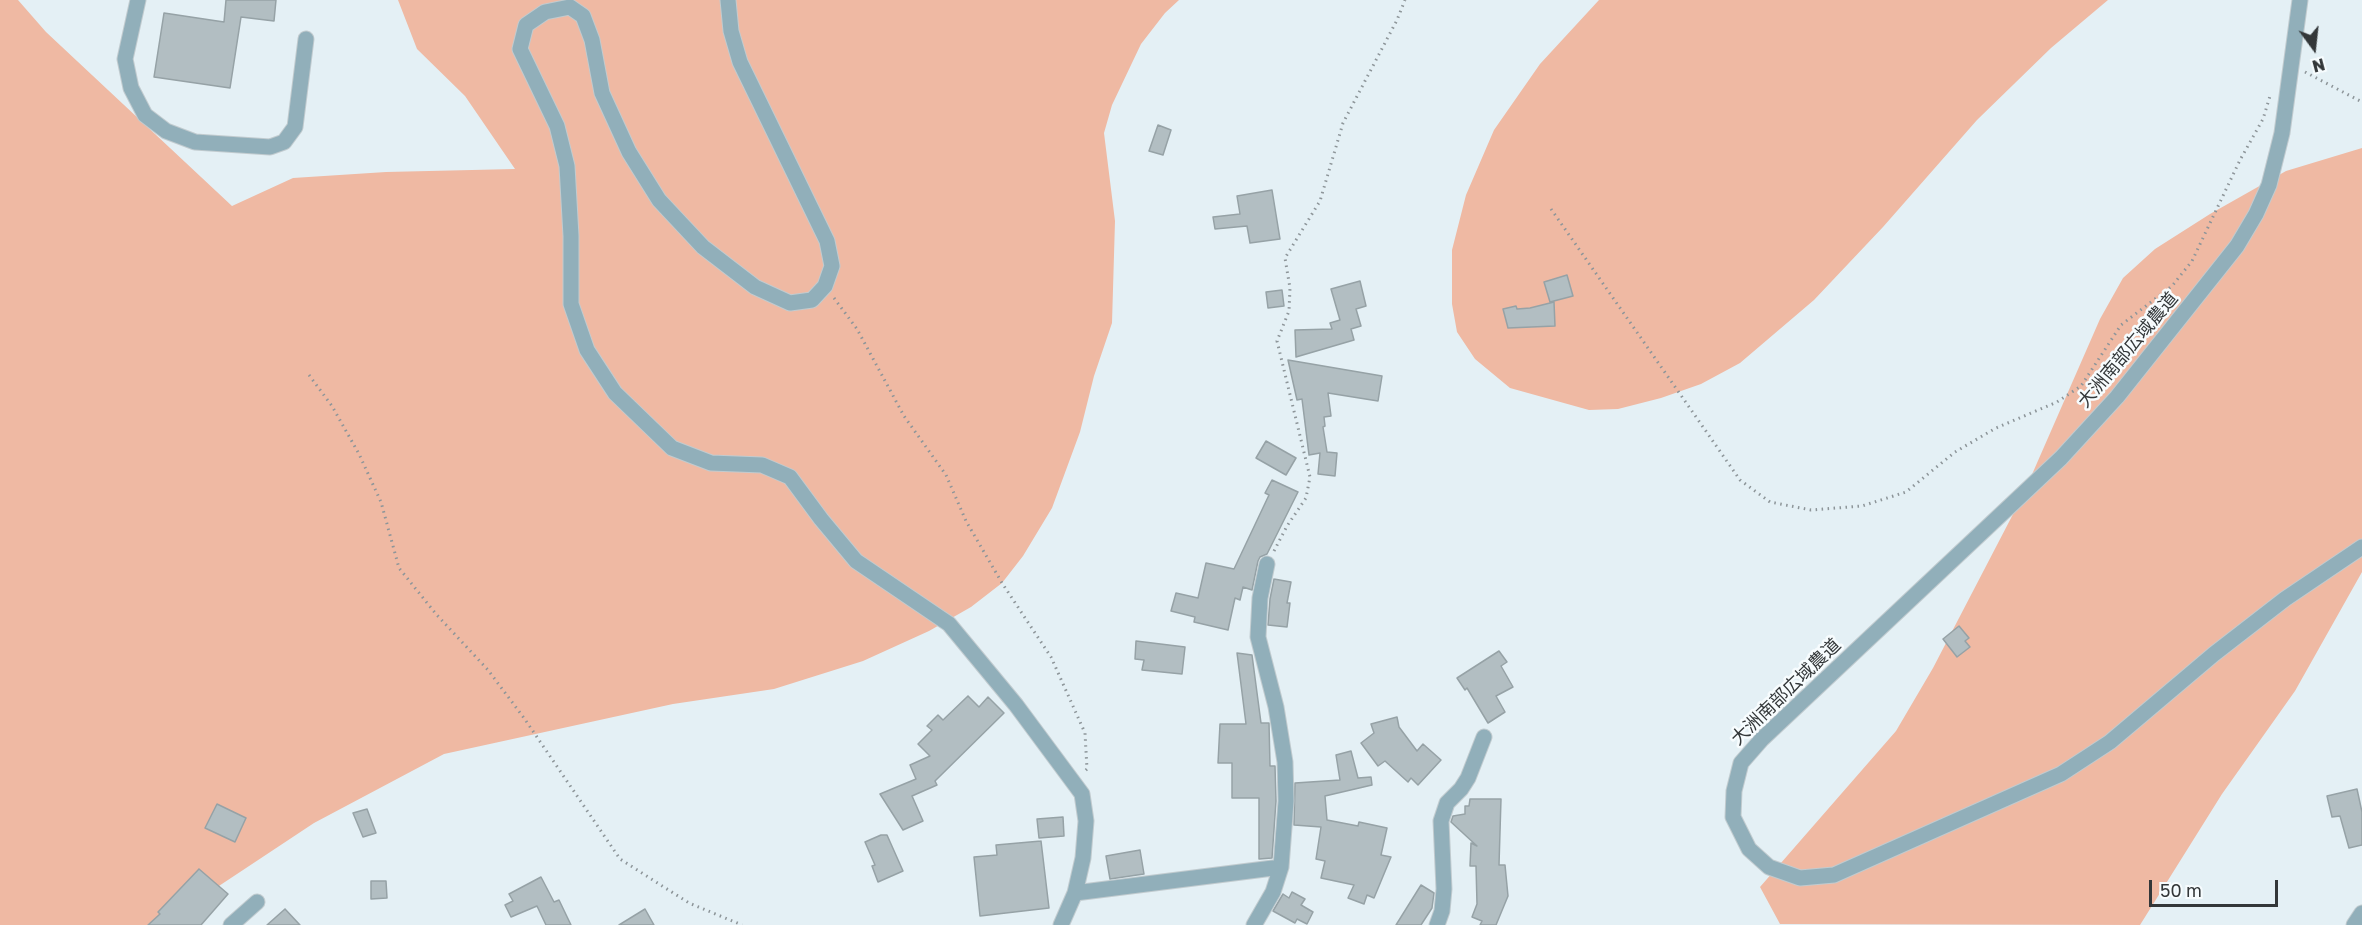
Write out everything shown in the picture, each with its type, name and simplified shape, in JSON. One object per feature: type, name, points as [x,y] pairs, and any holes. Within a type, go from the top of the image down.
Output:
[{"type":"street","points":[[138,0],[125,59],[130,88],[146,115],[166,131],[195,142],[270,147],[284,142],[295,127],[306,39]]},
{"type":"street","points":[[728,0],[731,31],[740,62],[827,241],[832,266],[825,286],[812,300],[790,303],[755,287],[703,247],[659,200],[628,152],[602,93],[592,40],[583,16],[570,7],[545,12],[526,25],[520,49],[557,126],[567,166],[571,236],[571,304],[587,350],[615,393],[672,448],[711,463],[762,465],[790,477],[856,561],[949,624],[1016,705],[1082,794],[1086,821],[1083,858],[1075,893],[1061,925]]},
{"type":"street","name":"大洲南部広域農道","points":[[2300,0],[2282,132],[2269,185],[2256,214],[2236,246],[2117,397],[2061,458],[1762,738],[1741,764],[1734,791],[1733,817],[1749,849],[1769,867],[1800,878],[1834,875],[2061,774],[2110,742],[2214,654],[2285,598],[2362,548]]},
{"type":"street","points":[[1254,925],[1273,892],[1281,867],[1286,801],[1285,762],[1276,707],[1258,636],[1260,598],[1267,564]]},
{"type":"street","points":[[1437,925],[1442,911],[1444,889],[1441,821],[1447,803],[1461,789],[1467,778],[1484,737]]},
{"type":"street","points":[[1075,893],[1281,867]]},
{"type":"street","points":[[231,925],[257,902]]},
{"type":"street","points":[[2354,925],[2362,914]]},
{"type":"path","points":[[1267,564],[1287,526],[1306,498],[1310,477],[1277,341],[1289,311],[1290,288],[1285,258],[1320,201],[1344,123],[1398,20],[1405,0]]},
{"type":"path","points":[[2291,64],[2362,102]]},
{"type":"path","points":[[1551,209],[1740,480],[1770,502],[1811,510],[1862,506],[1906,492],[1955,452],[1996,428],[2057,402],[2081,386],[2121,325],[2172,286],[2192,261],[2240,160],[2263,119],[2268,99],[2274,90]]},
{"type":"path","points":[[825,286],[857,329],[904,416],[946,476],[966,521],[1002,583],[1051,657],[1085,734],[1087,769],[1074,783]]},
{"type":"path","points":[[309,375],[332,406],[381,502],[399,568],[436,614],[488,670],[524,718],[620,859],[689,903],[742,925]]},
{"type":"shaded area","points":[[0,0],[18,0],[46,32],[232,206],[293,178],[386,172],[515,169],[465,96],[417,49],[398,0],[1179,0],[1165,13],[1141,44],[1112,105],[1104,133],[1115,221],[1112,323],[1094,376],[1080,432],[1052,508],[1023,556],[1002,583],[971,607],[929,631],[863,661],[774,689],[673,704],[444,754],[314,823],[160,925],[0,925]]},
{"type":"shaded area","points":[[1599,0],[2108,0],[2051,48],[1977,120],[1883,227],[1814,300],[1740,363],[1701,384],[1661,398],[1618,409],[1589,410],[1510,388],[1475,359],[1457,332],[1452,304],[1452,250],[1466,195],[1494,130],[1540,64]]},
{"type":"shaded area","points":[[2362,148],[2362,572],[2295,691],[2222,794],[2140,925],[1780,924],[1760,887],[1896,731],[1933,668],[2023,495],[2100,319],[2123,278],[2155,249],[2210,214],[2286,171]]},
{"type":"building","points":[[226,0],[276,0],[274,21],[241,17],[230,88],[154,77],[164,13],[224,22]]},
{"type":"building","points":[[1158,125],[1171,130],[1163,155],[1149,151]]},
{"type":"building","points":[[1272,190],[1280,239],[1250,243],[1247,226],[1215,229],[1213,217],[1240,214],[1237,196]]},
{"type":"building","points":[[1567,275],[1573,296],[1550,302],[1544,282]]},
{"type":"building","points":[[1360,281],[1366,306],[1356,309],[1361,326],[1351,329],[1354,340],[1296,357],[1295,330],[1332,329],[1330,323],[1340,320],[1331,289]]},
{"type":"building","points":[[1282,290],[1284,306],[1268,308],[1266,292]]},
{"type":"building","points":[[1554,302],[1555,326],[1508,328],[1503,309],[1516,306],[1517,309],[1530,308]]},
{"type":"building","points":[[1288,360],[1382,376],[1378,401],[1328,393],[1331,416],[1324,417],[1325,426],[1323,427],[1327,452],[1337,453],[1335,476],[1318,474],[1320,453],[1309,455],[1302,399],[1297,400]]},
{"type":"building","points":[[1266,441],[1296,458],[1286,475],[1256,458]]},
{"type":"building","points":[[1272,480],[1298,492],[1267,554],[1260,557],[1258,561],[1252,590],[1243,587],[1240,600],[1235,598],[1228,630],[1194,622],[1195,617],[1171,611],[1176,593],[1198,598],[1206,563],[1234,569],[1269,495],[1265,493]]},
{"type":"building","points":[[1274,579],[1291,582],[1287,603],[1290,603],[1287,627],[1268,625]]},
{"type":"building","points":[[1959,626],[1969,638],[1965,641],[1970,647],[1957,657],[1943,639]]},
{"type":"building","points":[[1136,641],[1185,647],[1182,674],[1142,670],[1144,660],[1135,659]]},
{"type":"building","points":[[1499,651],[1507,662],[1501,666],[1513,687],[1496,696],[1505,712],[1488,723],[1467,688],[1465,690],[1457,678]]},
{"type":"building","points":[[1237,653],[1252,655],[1261,723],[1269,723],[1270,766],[1275,766],[1276,801],[1272,858],[1259,859],[1259,798],[1232,798],[1232,763],[1218,763],[1220,724],[1246,724]]},
{"type":"building","points":[[968,696],[979,707],[988,697],[1004,713],[935,781],[937,785],[912,796],[923,821],[903,830],[880,794],[916,779],[910,765],[930,756],[918,744],[932,730],[927,726],[938,715],[943,720]]},
{"type":"building","points":[[1397,717],[1399,727],[1417,751],[1423,744],[1441,760],[1418,785],[1411,778],[1408,782],[1385,761],[1378,766],[1361,743],[1374,733],[1371,724]]},
{"type":"building","points":[[1351,751],[1358,778],[1371,777],[1372,785],[1325,796],[1327,820],[1358,826],[1359,822],[1387,828],[1381,855],[1391,857],[1374,898],[1367,895],[1364,904],[1348,898],[1354,885],[1321,878],[1325,861],[1316,859],[1321,827],[1294,825],[1295,783],[1340,780],[1336,755]]},
{"type":"building","points":[[2357,789],[2362,812],[2362,845],[2349,848],[2340,816],[2332,817],[2327,796]]},
{"type":"building","points":[[1470,799],[1501,799],[1499,865],[1505,865],[1508,896],[1496,925],[1480,925],[1482,921],[1472,917],[1477,904],[1476,866],[1470,866],[1471,843],[1477,846],[1451,822],[1453,816],[1465,814],[1465,806],[1469,806]]},
{"type":"building","points":[[217,804],[246,818],[235,842],[205,828]]},
{"type":"building","points":[[367,809],[376,833],[363,837],[353,813]]},
{"type":"building","points":[[1063,817],[1064,836],[1039,838],[1037,819]]},
{"type":"building","points":[[881,835],[887,835],[903,871],[878,882],[872,866],[875,865],[865,842]]},
{"type":"building","points":[[1041,841],[1049,908],[980,916],[974,857],[997,855],[996,845]]},
{"type":"building","points":[[1140,850],[1144,874],[1110,879],[1106,856]]},
{"type":"building","points":[[199,869],[228,894],[201,925],[148,925],[160,914],[158,912]]},
{"type":"building","points":[[541,877],[554,902],[559,900],[571,925],[546,925],[537,906],[511,917],[505,905],[513,901],[509,894]]},
{"type":"building","points":[[371,881],[386,881],[387,898],[371,899]]},
{"type":"building","points":[[1421,885],[1434,893],[1432,908],[1421,925],[1396,925]]},
{"type":"building","points":[[1292,892],[1305,899],[1301,905],[1313,912],[1307,924],[1297,919],[1295,923],[1273,911],[1283,894],[1289,898]]},
{"type":"building","points":[[285,909],[300,925],[267,925]]},
{"type":"building","points":[[645,909],[654,925],[619,925]]}]
